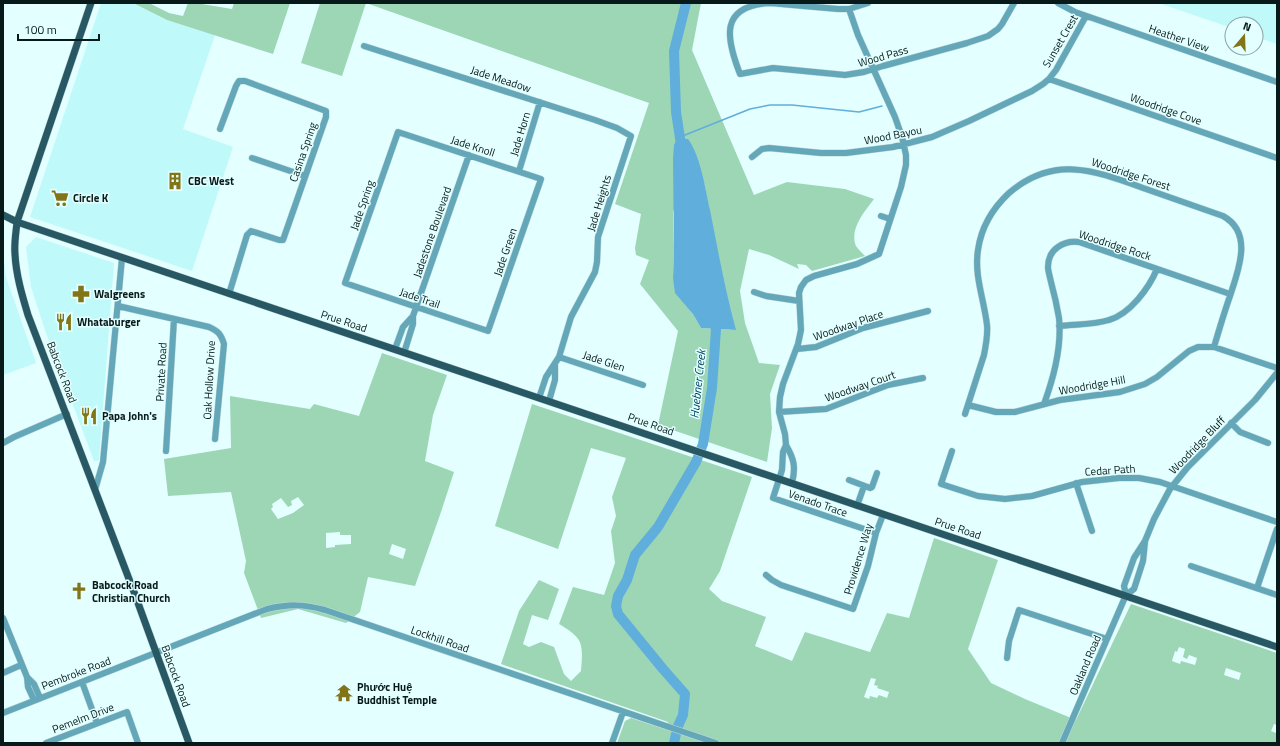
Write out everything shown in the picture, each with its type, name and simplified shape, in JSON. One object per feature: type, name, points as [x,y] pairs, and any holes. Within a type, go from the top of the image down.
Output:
[{"type":"main road","name":"Babcock Road","points":[[91,3],[17,222],[15,253],[20,288],[28,315],[157,653],[189,743]]},
{"type":"main road","name":"Prue Road","points":[[3,215],[17,222],[122,258],[1277,647]]},
{"type":"main road","name":"Prue Road","points":[[3,221],[17,222]]},
{"type":"street","name":"Wood Pass","points":[[849,9],[770,3],[756,5],[741,10],[733,18],[730,30],[730,43],[740,74],[773,68],[845,75],[858,74],[988,36],[1002,24],[1014,3]]},
{"type":"street","points":[[792,483],[794,474],[794,459],[786,445],[785,434],[779,412],[783,384],[797,349],[801,330],[799,293],[806,280],[814,276],[857,264],[879,254],[901,187],[906,165],[904,145],[895,117],[853,24],[849,9],[868,3]]},
{"type":"street","name":"Heather View","points":[[1058,3],[1086,16],[1277,82]]},
{"type":"street","name":"Sunset Crest","points":[[1032,91],[1049,79],[1056,70],[1086,16]]},
{"type":"street","name":"Jade Meadow","points":[[364,46],[603,123],[617,128],[631,136]]},
{"type":"street","name":"Woodridge Cove","points":[[1049,79],[1277,158]]},
{"type":"street","name":"Casina Spring","points":[[220,128],[239,81],[245,81],[326,111],[326,117],[283,240],[251,231],[247,235],[229,294]]},
{"type":"street","name":"Wood Bayou","points":[[752,157],[756,152],[769,148],[846,153],[904,145],[932,137],[1032,91]]},
{"type":"street","name":"Jade Horn","points":[[518,171],[540,102]]},
{"type":"street","name":"Jade Knoll","points":[[398,132],[541,179]]},
{"type":"street","name":"Jade Spring","points":[[345,283],[398,132]]},
{"type":"street","name":"Jade Heights","points":[[539,398],[549,371],[555,365],[559,357],[571,316],[595,272],[598,237],[631,136]]},
{"type":"street","name":"Jadestone Boulevard","points":[[404,353],[413,324],[413,316],[469,155]]},
{"type":"street","points":[[252,158],[305,176]]},
{"type":"street","name":"Woodridge Forest","points":[[965,414],[984,355],[987,334],[987,324],[976,269],[980,239],[988,220],[999,203],[1014,189],[1031,179],[1050,172],[1080,169],[1105,174],[1228,219],[1233,223],[1238,231],[1241,246],[1238,270],[1214,347]]},
{"type":"street","name":"Jade Green","points":[[488,331],[541,179]]},
{"type":"street","points":[[882,216],[890,219]]},
{"type":"street","name":"Woodridge Rock","points":[[1044,404],[1056,365],[1059,326],[1048,267],[1050,258],[1061,244],[1071,241],[1079,242],[1230,294]]},
{"type":"street","points":[[95,490],[103,462],[122,258]]},
{"type":"street","points":[[1059,326],[1109,320],[1118,316],[1129,308],[1145,291],[1157,269]]},
{"type":"street","name":"Jade Trail","points":[[345,283],[488,331]]},
{"type":"street","points":[[754,292],[766,296],[799,301]]},
{"type":"street","name":"Oak Hollow Drive","points":[[118,306],[209,327],[219,332],[222,336],[224,344],[215,439]]},
{"type":"street","name":"Woodway Place","points":[[797,349],[816,347],[863,328],[928,311]]},
{"type":"street","name":"Jadestone Boulevard","points":[[395,350],[401,332],[406,323],[413,316]]},
{"type":"street","name":"Private Road","points":[[166,451],[174,319]]},
{"type":"street","points":[[401,332],[410,335]]},
{"type":"street","name":"Woodridge Hill","points":[[968,405],[986,410],[1005,412],[1024,410],[1060,400],[1109,394],[1130,389],[1145,384],[1157,377],[1189,351],[1198,347],[1214,347],[1277,368]]},
{"type":"street","name":"Jade Glen","points":[[559,357],[643,385]]},
{"type":"street","name":"Jade Heights","points":[[549,401],[556,374],[555,365]]},
{"type":"street","name":"Woodridge Bluff","points":[[1145,541],[1143,560],[1134,589],[1126,595],[1124,586],[1134,558],[1145,541],[1161,504],[1172,486],[1187,468],[1255,400],[1277,373]]},
{"type":"street","name":"Woodway Court","points":[[779,412],[826,409],[888,385],[923,378]]},
{"type":"street","points":[[545,380],[554,384]]},
{"type":"street","points":[[3,443],[66,414]]},
{"type":"street","points":[[1231,424],[1240,432],[1268,443]]},
{"type":"street","points":[[780,479],[783,452],[786,445]]},
{"type":"street","name":"Cedar Path","points":[[952,451],[941,484],[978,496],[1005,499],[1032,496],[1076,483],[1129,477],[1150,480],[1172,486],[1277,522]]},
{"type":"street","points":[[783,462],[794,463]]},
{"type":"street","points":[[849,480],[870,488],[872,487],[877,474]]},
{"type":"street","name":"Venado Trace","points":[[780,479],[773,498],[876,534]]},
{"type":"street","points":[[1076,483],[1092,532]]},
{"type":"street","points":[[857,506],[864,486]]},
{"type":"street","name":"Providence Way","points":[[766,575],[780,584],[853,609],[868,566],[876,534],[883,515]]},
{"type":"street","points":[[1257,588],[1277,529]]},
{"type":"street","points":[[1191,566],[1277,595]]},
{"type":"street","name":"Oakland Road","points":[[1062,743],[1126,595]]},
{"type":"street","name":"Lockhill Road","points":[[157,653],[267,609],[289,604],[302,605],[325,610],[716,743]]},
{"type":"street","points":[[1007,658],[1009,641],[1019,610],[1107,639]]},
{"type":"street","points":[[3,618],[26,677],[28,687],[37,699]]},
{"type":"street","name":"Pembroke Road","points":[[3,712],[157,653]]},
{"type":"street","points":[[3,673],[21,665]]},
{"type":"street","points":[[82,682],[97,723]]},
{"type":"street","name":"Pemelm Drive","points":[[46,743],[128,712],[138,743]]},
{"type":"street","points":[[612,743],[623,712]]},
{"type":"shaded area","points":[[101,3],[133,3],[167,20],[215,35],[183,129],[233,147],[192,271],[30,217]]},
{"type":"shaded area","points":[[1158,3],[1277,3],[1277,44],[1264,40],[1264,16],[1224,16],[1224,25]]},
{"type":"shaded area","points":[[36,237],[114,263],[99,460],[97,461],[94,461],[45,330],[31,287],[26,247]]},
{"type":"shaded area","points":[[3,254],[6,277],[36,363],[3,375]]},
{"type":"green space","points":[[133,3],[149,3],[169,13],[183,16],[188,3],[232,9],[234,3],[290,3],[273,54],[167,20]]},
{"type":"green space","points":[[320,3],[366,3],[342,76],[301,63]]},
{"type":"green space","points":[[366,3],[701,3],[692,50],[754,195],[787,182],[845,189],[874,199],[859,221],[855,233],[854,240],[856,246],[865,256],[812,271],[806,265],[797,264],[799,269],[769,255],[749,249],[740,291],[745,323],[759,363],[780,365],[770,394],[772,428],[767,462],[658,425],[678,331],[640,284],[649,260],[636,255],[635,248],[641,214],[615,204],[649,103]],"holes":[[[696,157],[704,183],[726,294],[735,330],[701,328],[673,278],[673,212]]]},
{"type":"green space","points":[[382,353],[447,375],[433,415],[425,461],[454,472],[415,586],[368,577],[360,612],[346,623],[298,609],[261,618],[244,573],[246,561],[231,492],[168,496],[164,459],[231,448],[230,396],[310,409],[314,404],[359,416]],"holes":[[[298,497],[304,505],[293,513],[278,519],[271,509],[273,507],[272,504],[281,498],[288,507],[292,505],[291,501]],[[340,532],[340,535],[351,535],[351,544],[335,545],[335,547],[326,548],[326,533]],[[392,544],[406,549],[403,559],[389,554]]]},
{"type":"green space","points":[[532,404],[752,477],[720,571],[709,589],[722,601],[766,617],[755,646],[792,661],[805,632],[870,652],[887,613],[909,618],[934,538],[998,560],[968,649],[991,683],[1076,720],[1131,604],[1277,653],[1277,725],[1274,724],[1271,731],[1276,733],[1277,731],[1277,743],[617,743],[625,721],[631,718],[665,729],[668,722],[501,664],[519,611],[539,580],[559,589],[548,620],[532,615],[523,644],[529,647],[541,642],[554,647],[564,674],[571,681],[581,671],[582,648],[580,643],[573,634],[559,624],[573,587],[604,595],[615,563],[611,531],[616,516],[612,497],[626,458],[591,448],[558,549],[495,526]],"holes":[[[1179,647],[1185,649],[1183,657],[1187,659],[1189,655],[1197,658],[1195,665],[1181,661],[1180,664],[1172,661],[1175,651],[1177,652]],[[1226,668],[1241,673],[1239,680],[1224,675]],[[871,678],[876,679],[874,685],[878,686],[877,688],[889,692],[887,698],[879,695],[877,698],[870,696],[869,699],[864,697]]]},
{"type":"water","points":[[677,139],[688,139],[699,164],[736,330],[701,328],[693,314],[675,293],[673,278],[673,159],[674,145]]},
{"type":"waterway","name":"Huebner Creek","points":[[682,151],[676,112],[674,51],[686,3]]},
{"type":"waterway","points":[[680,137],[750,109],[770,105],[792,105],[859,112],[882,106]]},
{"type":"waterway","name":"Huebner Creek","points":[[678,726],[683,715],[685,694],[618,614],[616,606],[618,596],[627,580],[635,555],[658,527],[696,462],[703,444],[712,388],[716,329],[712,317]]},
{"type":"waterway","name":"Huebner Creek","points":[[674,743],[676,734]]},
{"type":"place","name":"CBC West","points":[[175,181]]},
{"type":"place","name":"Circle K","points":[[60,198]]},
{"type":"place","name":"Walgreens","points":[[81,294]]},
{"type":"place","name":"Whataburger","points":[[64,322]]},
{"type":"place","name":"Papa John's","points":[[89,416]]},
{"type":"place","name":"Babcock Road Christian Church","points":[[79,591]]},
{"type":"place","name":"Phước Huệ Buddhist Temple","points":[[344,693]]}]
